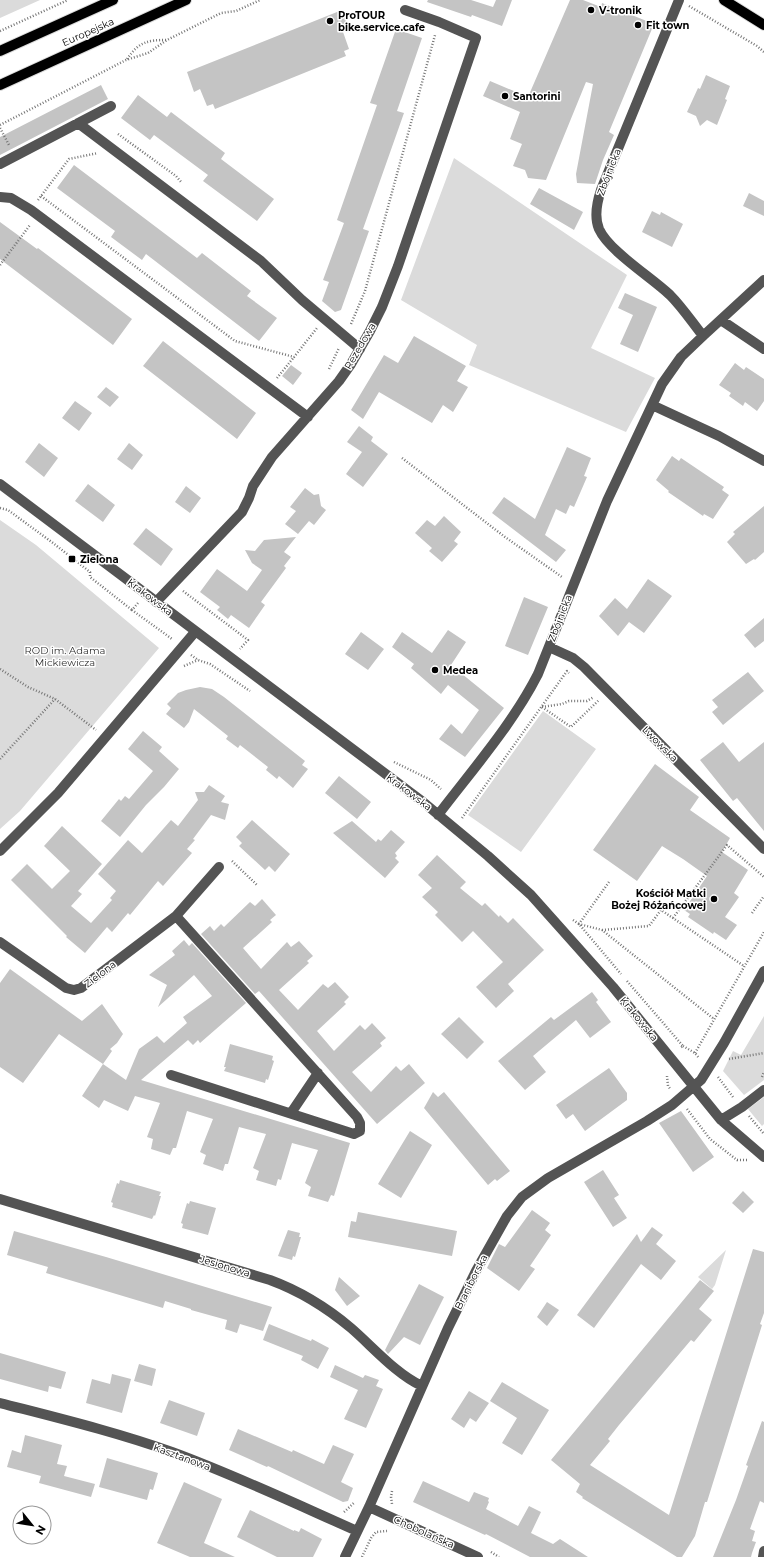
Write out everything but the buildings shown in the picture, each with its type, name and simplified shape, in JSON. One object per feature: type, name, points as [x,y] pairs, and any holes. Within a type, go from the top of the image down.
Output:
[{"type":"main road","name":"Europejska","points":[[0,51],[113,0]]},
{"type":"main road","name":"Europejska","points":[[0,85],[186,0]]},
{"type":"main road","points":[[724,0],[764,26]]},
{"type":"street","name":"Zbójnicka","points":[[679,0],[601,190],[597,202],[596,216],[598,227],[609,244],[671,296],[703,336]]},
{"type":"street","points":[[405,10],[439,22]]},
{"type":"street","name":"Rezedowa","points":[[156,602],[242,512],[260,474],[272,457],[339,381],[360,349],[382,307],[398,266],[476,38],[439,22]]},
{"type":"street","points":[[0,164],[111,106]]},
{"type":"street","points":[[78,123],[261,260],[360,349]]},
{"type":"street","points":[[0,197],[11,198],[38,215],[308,417]]},
{"type":"street","name":"Zbójnicka","points":[[438,815],[508,724],[526,698],[549,648],[607,501],[652,405],[671,371],[681,357],[764,280]]},
{"type":"street","points":[[721,320],[764,349]]},
{"type":"street","points":[[652,405],[719,436],[764,461]]},
{"type":"street","name":"Krakowska","points":[[0,484],[438,815],[488,856],[530,895],[608,982],[721,1120],[764,1157]]},
{"type":"street","points":[[0,851],[58,793],[195,632]]},
{"type":"street","name":"Lwowska","points":[[549,648],[573,658],[584,667],[764,849]]},
{"type":"street","name":"Zielona","points":[[0,942],[66,988],[74,990],[82,988],[176,916],[219,867]]},
{"type":"street","points":[[171,1075],[354,1134],[360,1131],[360,1123],[357,1117],[176,916]]},
{"type":"street","points":[[693,1087],[701,1080],[709,1069],[764,971]]},
{"type":"street","points":[[291,1113],[318,1073]]},
{"type":"street","name":"Braniborska","points":[[345,1557],[369,1507],[422,1386],[476,1271],[507,1216],[522,1197],[548,1178],[647,1121],[693,1087]]},
{"type":"street","points":[[721,1120],[742,1107],[764,1090]]},
{"type":"street","name":"Jesionowa","points":[[0,1199],[284,1285],[331,1312],[405,1376],[422,1386]]},
{"type":"street","name":"Kasztanowa","points":[[0,1402],[124,1436],[166,1450],[217,1470],[357,1531]]},
{"type":"street","name":"Chobolańska","points":[[369,1507],[478,1557]]},
{"type":"street","points":[[763,1557],[764,1551]]},
{"type":"path","points":[[0,31],[68,0]]},
{"type":"path","points":[[0,125],[126,60],[148,53],[167,40],[221,13],[236,11],[260,0]]},
{"type":"path","points":[[679,0],[757,46],[764,52]]},
{"type":"path","points":[[328,371],[365,291],[427,60],[439,22]]},
{"type":"path","points":[[126,60],[135,48],[146,42],[153,40],[167,40]]},
{"type":"path","points":[[0,128],[15,156]]},
{"type":"path","points":[[41,196],[235,341],[294,357]]},
{"type":"path","points":[[0,265],[38,215]]},
{"type":"path","points":[[269,388],[325,319]]},
{"type":"path","points":[[402,458],[505,537],[567,581],[574,584]]},
{"type":"path","points":[[0,508],[8,510],[53,543],[90,572],[90,577],[132,610]]},
{"type":"path","points":[[173,584],[248,640],[239,650]]},
{"type":"path","points":[[0,669],[28,687],[55,699],[92,726]]},
{"type":"path","points":[[467,824],[462,819],[567,671],[573,676]]},
{"type":"path","points":[[240,684],[252,692]]},
{"type":"path","points":[[589,692],[604,706]]},
{"type":"path","points":[[542,707],[562,704],[569,701],[587,701],[594,697]]},
{"type":"path","points":[[0,759],[55,699]]},
{"type":"path","points":[[542,707],[571,727],[598,700]]},
{"type":"path","points":[[673,918],[727,845],[764,877]]},
{"type":"path","points":[[231,860],[257,885]]},
{"type":"path","points":[[579,924],[609,882]]},
{"type":"path","points":[[752,913],[764,896]]},
{"type":"path","points":[[579,924],[602,930],[649,926],[661,910],[744,966]]},
{"type":"path","points":[[570,918],[579,924],[683,1046],[695,1053],[716,1075],[764,1134]]},
{"type":"path","points":[[602,930],[714,1019]]},
{"type":"path","points":[[695,1053],[764,932]]},
{"type":"path","points":[[683,1046],[661,1064],[668,1079],[668,1086],[680,1098],[710,1139],[737,1160]]},
{"type":"path","points":[[725,1059],[764,1053]]},
{"type":"path","points":[[362,1557],[371,1538],[376,1532],[383,1530],[390,1531]]},
{"type":"green space","points":[[0,0],[40,0],[0,18]]},
{"type":"green space","points":[[454,158],[627,275],[591,348],[655,378],[626,432],[469,365],[477,345],[401,300]]},
{"type":"green space","name":"ROD im. Adama Mickiewicza","points":[[0,520],[36,545],[159,648],[20,811],[0,829]]},
{"type":"green space","points":[[543,711],[596,749],[521,852],[468,815]]},
{"type":"green space","points":[[764,1016],[764,1080],[744,1095],[723,1071],[733,1051],[741,1055]]},
{"type":"green space","points":[[764,1097],[764,1124],[762,1126],[748,1109]]},
{"type":"green space","points":[[726,1250],[715,1285],[712,1289],[698,1277]]},
{"type":"place","name":"V-tronik","points":[[591,10]]},
{"type":"place","name":"ProTOUR bike.service.cafe","points":[[330,21]]},
{"type":"place","name":"Fit town","points":[[638,25]]},
{"type":"place","name":"Santorini","points":[[505,96]]},
{"type":"place","name":"Zielona","points":[[72,559]]},
{"type":"place","name":"Medea","points":[[435,670]]},
{"type":"place","name":"Kościół Matki Bożej Różańcowej","points":[[714,899]]}]
